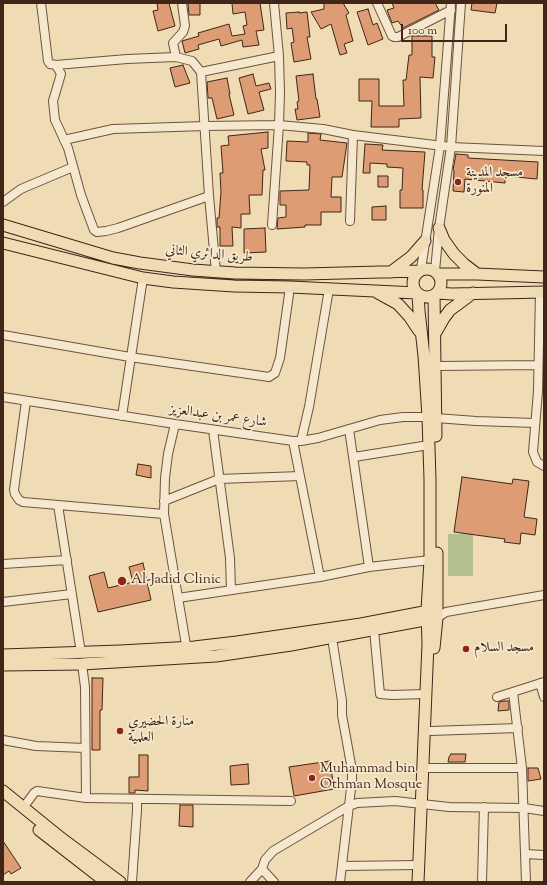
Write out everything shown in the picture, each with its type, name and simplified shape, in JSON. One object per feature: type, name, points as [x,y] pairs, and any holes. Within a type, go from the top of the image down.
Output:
[{"type":"main road","name":"طريق الدائري الثاني","points":[[3,226],[112,258],[193,270],[235,273],[304,274],[420,270]]},
{"type":"main road","points":[[439,228],[444,240],[454,254],[477,274]]},
{"type":"main road","points":[[391,272],[410,257],[425,241]]},
{"type":"main road","name":"طريق الدائري الثاني","points":[[3,243],[143,278],[234,286],[290,287],[418,294]]},
{"type":"main road","points":[[542,292],[436,294],[426,297],[418,294],[413,288],[412,283],[415,274],[420,270],[428,269],[436,273],[544,277]]},
{"type":"main road","points":[[192,283],[193,270]]},
{"type":"main road","points":[[424,882],[425,694],[435,614],[430,560],[429,445],[436,366],[436,294],[441,284],[436,273]]},
{"type":"main road","points":[[374,291],[398,304],[416,324],[422,335]]},
{"type":"main road","points":[[435,335],[447,313],[473,293]]},
{"type":"main road","points":[[418,294],[418,311],[432,417],[438,560],[429,768],[418,882]]},
{"type":"main road","points":[[3,665],[82,658],[187,652],[238,653],[374,630],[435,614]]},
{"type":"main road","points":[[187,652],[237,642],[435,614]]},
{"type":"main road","points":[[3,654],[82,658]]},
{"type":"main road","points":[[3,791],[120,882]]},
{"type":"main road","points":[[3,801],[104,882]]},
{"type":"street","points":[[41,3],[48,61],[50,64],[56,65],[127,59],[176,57],[192,61],[201,72],[209,196],[216,272]]},
{"type":"street","points":[[176,57],[173,43],[183,32],[184,26],[182,3]]},
{"type":"street","points":[[272,226],[279,125],[279,56],[274,3]]},
{"type":"street","points":[[377,3],[392,36],[394,37],[398,37],[451,6]]},
{"type":"street","points":[[436,273],[439,228],[451,147],[461,3]]},
{"type":"street","points":[[420,270],[440,146],[451,6]]},
{"type":"street","points":[[201,72],[279,56]]},
{"type":"street","points":[[56,65],[61,74],[53,101],[55,120],[70,154],[80,195],[94,230],[97,232],[118,228],[209,196]]},
{"type":"street","points":[[64,140],[113,129],[279,125],[323,129],[440,146],[544,151]]},
{"type":"street","points":[[350,221],[353,134]]},
{"type":"street","points":[[3,202],[21,189],[74,167]]},
{"type":"street","points":[[122,416],[143,278]]},
{"type":"street","points":[[3,335],[130,357],[269,377],[275,373],[280,358],[290,287]]},
{"type":"street","points":[[320,577],[300,476],[297,441],[309,407],[329,289]]},
{"type":"street","points":[[542,292],[533,455],[537,462],[544,466]]},
{"type":"street","points":[[436,366],[538,365]]},
{"type":"street","name":"شارع عمر بن عبدالعزيز","points":[[3,397],[213,430],[297,441],[318,438],[380,420],[412,417],[535,423]]},
{"type":"street","points":[[26,401],[15,494],[19,500],[23,502],[164,514]]},
{"type":"street","points":[[175,424],[168,454],[164,514],[187,652]]},
{"type":"street","points":[[349,429],[369,567]]},
{"type":"street","points":[[213,430],[230,558],[231,590]]},
{"type":"street","points":[[354,456],[429,445]]},
{"type":"street","points":[[164,501],[220,479],[300,476]]},
{"type":"street","points":[[58,505],[82,658],[85,687],[86,798]]},
{"type":"street","points":[[3,564],[67,560]]},
{"type":"street","points":[[178,598],[320,577],[369,567],[430,560]]},
{"type":"street","points":[[3,602],[72,594]]},
{"type":"street","points":[[435,614],[544,595]]},
{"type":"street","points":[[374,630],[380,694],[425,694]]},
{"type":"street","points":[[332,638],[342,701],[342,715],[352,770],[352,790],[340,882]]},
{"type":"street","points":[[497,697],[542,683],[544,697]]},
{"type":"street","points":[[513,692],[522,768],[526,882]]},
{"type":"street","points":[[430,731],[518,728]]},
{"type":"street","points":[[3,740],[36,746],[85,748]]},
{"type":"street","points":[[429,768],[522,768]]},
{"type":"street","points":[[23,808],[37,791],[86,798],[137,800],[291,801]]},
{"type":"street","points":[[132,882],[137,800]]},
{"type":"street","points":[[250,882],[262,868],[265,860],[273,851],[349,806],[357,803],[395,801],[450,807],[524,808],[544,811]]},
{"type":"street","points":[[482,882],[484,807]]},
{"type":"street","points":[[525,854],[544,855]]},
{"type":"street","points":[[342,866],[419,865]]},
{"type":"street","points":[[262,868],[274,882]]},
{"type":"green space","points":[[448,534],[473,534],[473,576],[448,576]]},
{"type":"building","points":[[157,3],[169,3],[175,26],[158,31],[153,11],[158,10]]},
{"type":"building","points":[[188,3],[200,3],[200,15],[189,15]]},
{"type":"building","points":[[232,3],[260,3],[264,30],[256,31],[259,45],[243,47],[242,40],[221,46],[219,39],[198,45],[199,49],[185,53],[182,41],[199,36],[198,33],[229,24],[232,36],[245,34],[243,26],[247,25],[245,12],[233,14]]},
{"type":"building","points":[[324,3],[343,3],[349,13],[346,15],[353,41],[344,44],[347,53],[340,55],[331,24],[321,29],[311,12],[324,9]]},
{"type":"building","points":[[392,3],[435,3],[439,10],[403,28],[398,21],[392,23],[387,10],[394,8]]},
{"type":"building","points":[[472,3],[497,3],[495,13],[471,10]]},
{"type":"building","points":[[368,9],[373,25],[377,23],[383,39],[368,45],[357,12]]},
{"type":"building","points":[[307,12],[310,37],[307,37],[311,59],[294,62],[291,43],[294,42],[292,28],[287,29],[286,13]]},
{"type":"building","points":[[412,36],[432,36],[432,57],[435,57],[433,78],[420,77],[421,118],[399,119],[399,127],[371,127],[372,101],[359,101],[359,79],[379,79],[379,106],[404,106],[403,80],[406,80],[409,55],[412,55]]},
{"type":"building","points":[[183,65],[190,83],[175,87],[170,68]]},
{"type":"building","points":[[253,74],[256,86],[269,83],[271,89],[259,92],[264,110],[248,114],[239,78]]},
{"type":"building","points":[[313,74],[320,117],[297,120],[295,109],[298,109],[297,102],[299,101],[296,76]]},
{"type":"building","points":[[227,78],[234,115],[217,119],[212,98],[208,98],[207,82]]},
{"type":"building","points":[[268,132],[268,148],[261,149],[265,170],[263,170],[262,195],[249,195],[250,214],[241,214],[241,228],[232,227],[233,246],[220,246],[220,227],[217,227],[217,218],[219,218],[221,192],[220,173],[223,173],[221,146],[229,145],[228,136]]},
{"type":"building","points":[[308,133],[321,134],[320,140],[347,143],[342,177],[332,177],[331,197],[341,197],[341,212],[321,212],[321,225],[305,225],[305,227],[277,229],[278,218],[286,217],[286,205],[280,205],[280,191],[309,190],[310,165],[307,165],[307,162],[286,161],[287,141],[308,142]]},
{"type":"building","points":[[365,144],[383,145],[382,150],[425,152],[422,190],[423,208],[400,208],[400,190],[402,190],[403,168],[387,167],[387,164],[370,163],[370,173],[363,173]]},
{"type":"building","points":[[456,154],[468,155],[468,158],[538,162],[537,179],[505,176],[505,183],[465,179],[464,192],[453,191],[453,170]]},
{"type":"building","points":[[378,176],[388,176],[388,187],[378,187]]},
{"type":"building","points":[[386,206],[386,220],[372,220],[372,207]]},
{"type":"building","points":[[265,228],[266,252],[244,253],[244,229]]},
{"type":"building","points":[[138,464],[151,466],[151,478],[136,475]]},
{"type":"building","points":[[462,477],[512,484],[513,479],[529,481],[524,517],[537,519],[535,535],[521,533],[520,544],[504,542],[505,539],[454,532]]},
{"type":"building","points":[[143,563],[151,600],[98,612],[89,576],[104,572],[108,588],[133,582],[129,567]]},
{"type":"building","points":[[92,678],[103,678],[102,710],[100,710],[100,750],[92,750]]},
{"type":"building","points":[[509,701],[509,710],[498,711],[499,702]]},
{"type":"building","points":[[451,754],[466,754],[465,762],[448,762]]},
{"type":"building","points":[[139,755],[148,755],[148,791],[135,790],[135,793],[129,793],[129,777],[139,777]]},
{"type":"building","name":"Muhammad bin Othman Mosque","points":[[330,761],[334,789],[294,796],[289,767]]},
{"type":"building","points":[[248,764],[249,784],[231,785],[230,766]]},
{"type":"building","points":[[528,768],[538,768],[541,779],[528,781]]},
{"type":"building","points":[[180,805],[193,805],[193,827],[179,826]]},
{"type":"building","points":[[3,841],[21,868],[11,874],[9,871],[3,875]]},
{"type":"place","name":"مسجد المدينة المنورة","points":[[458,182]]},
{"type":"place","name":"Al-Jadid Clinic","points":[[122,581]]},
{"type":"place","name":"مسجد السلام","points":[[466,649]]},
{"type":"place","name":"منارة الحضيري العلمية","points":[[120,731]]},
{"type":"place","name":"Muhammad bin Othman Mosque","points":[[312,778]]}]
